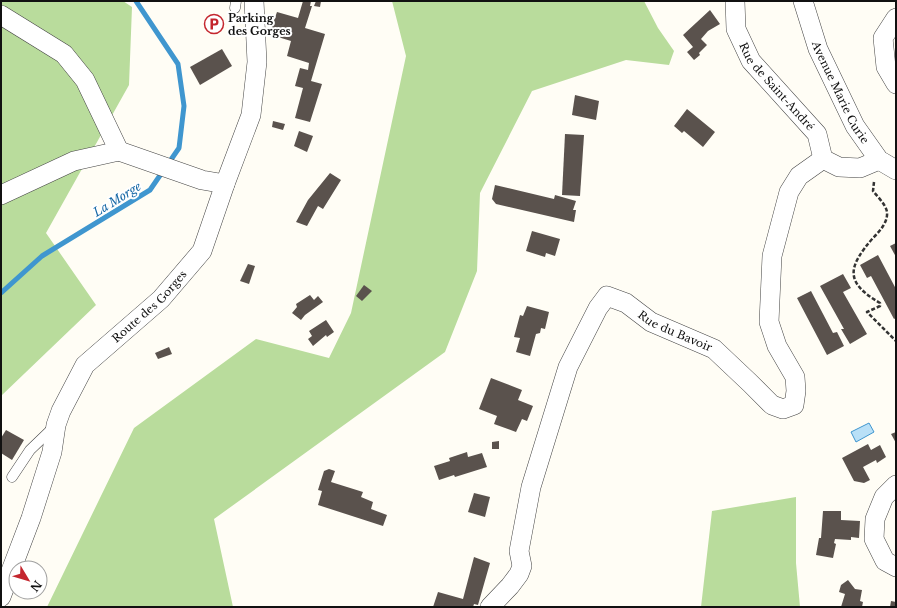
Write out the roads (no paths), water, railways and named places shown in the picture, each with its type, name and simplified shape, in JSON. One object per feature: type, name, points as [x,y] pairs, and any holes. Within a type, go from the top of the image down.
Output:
[{"type":"street","name":"Route des Gorges","points":[[1,597],[31,518],[52,452],[56,425],[61,411],[85,365],[161,299],[202,251],[224,184],[251,115],[257,62],[254,1]]},
{"type":"street","name":"Rue de Saint-André","points":[[735,1],[736,29],[751,61],[816,134],[823,159]]},
{"type":"street","name":"Avenue Marie Curie","points":[[803,1],[821,56],[855,126],[879,160],[896,170]]},
{"type":"street","points":[[1,15],[64,54],[85,80],[126,154]]},
{"type":"street","points":[[896,18],[883,38],[886,67],[896,84]]},
{"type":"street","points":[[1,195],[74,161],[126,154],[202,180],[224,184]]},
{"type":"street","points":[[823,159],[839,167],[860,168],[879,160]]},
{"type":"street","name":"Rue du Bavoir","points":[[490,607],[510,586],[521,570],[522,566],[519,551],[531,487],[568,367],[598,308],[607,296],[626,303],[651,322],[714,349],[772,405],[783,409],[794,405],[796,391],[795,377],[777,346],[769,322],[772,256],[789,192],[799,176],[823,159]]},
{"type":"street","points":[[896,485],[884,497],[875,519],[874,538],[885,561],[896,568]]},
{"type":"lane","points":[[12,477],[30,450],[56,425]]},
{"type":"water","points":[[869,423],[874,432],[856,442],[851,432]]},
{"type":"waterway","name":"La Morge","points":[[136,1],[178,64],[184,106],[179,148],[168,164]]},
{"type":"waterway","name":"La Morge","points":[[1,293],[42,256],[150,190],[163,171]]},
{"type":"place","name":"Parking des Gorges","points":[[214,24]]}]
